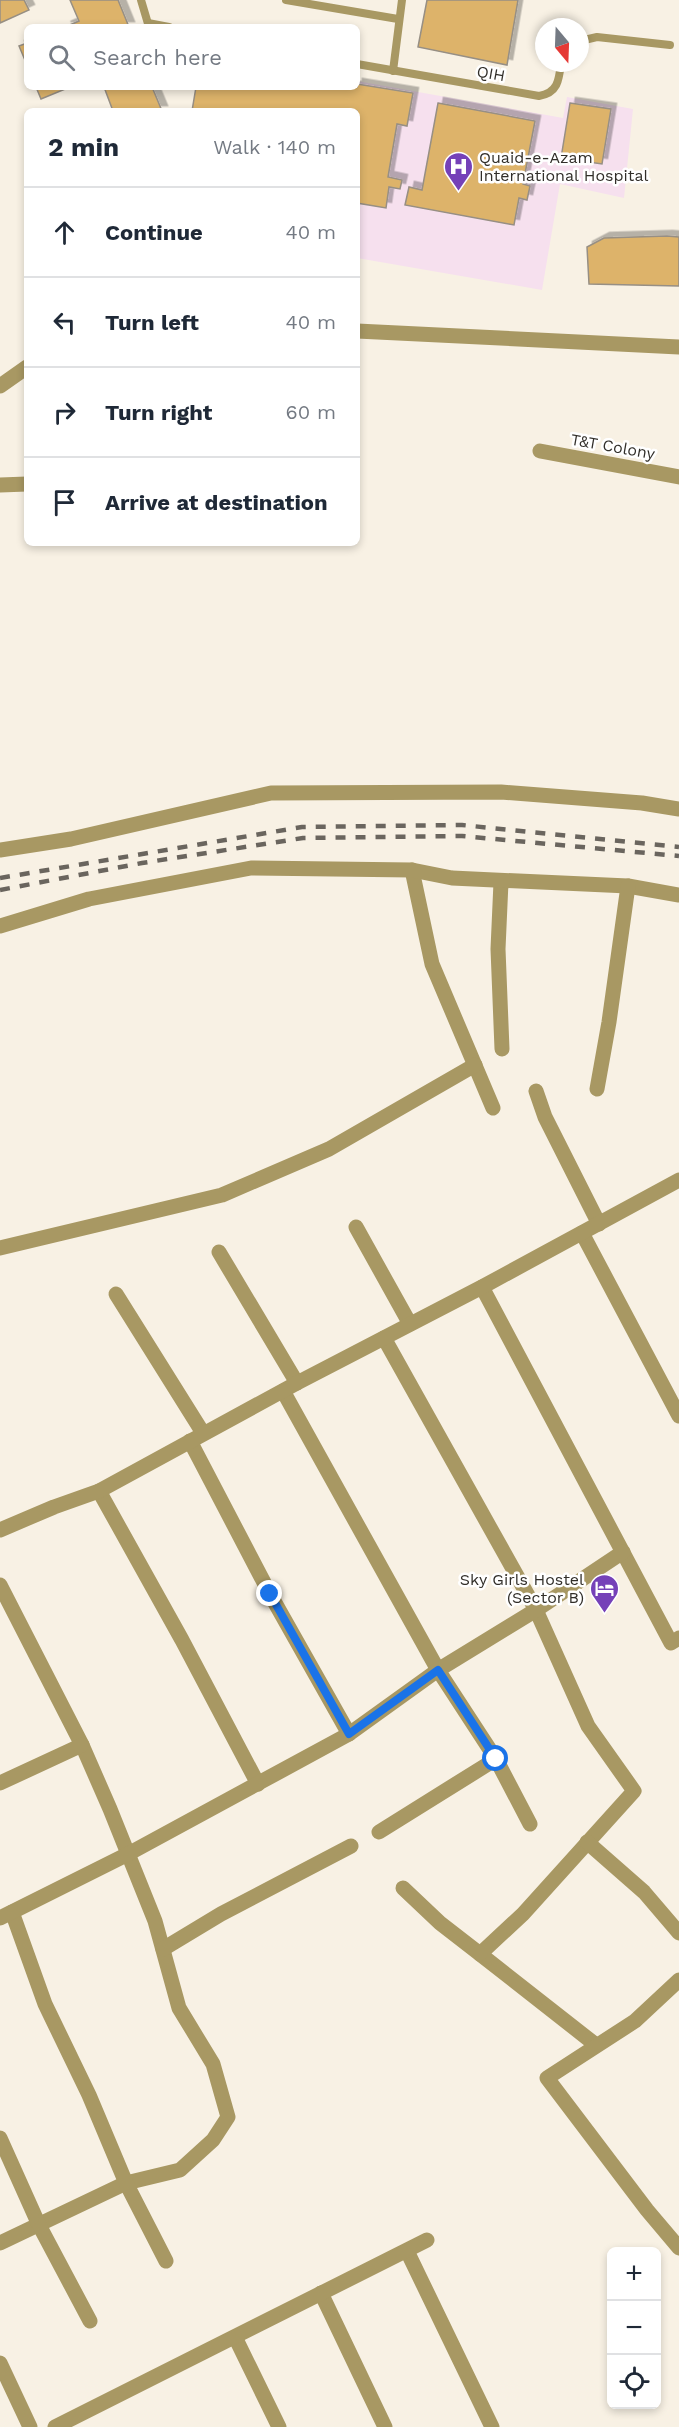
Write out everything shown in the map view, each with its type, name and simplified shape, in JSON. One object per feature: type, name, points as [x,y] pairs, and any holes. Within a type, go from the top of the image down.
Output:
[{"type":"street","points":[[360,331],[679,347]]},
{"type":"street","points":[[0,386],[24,369]]},
{"type":"street","name":"T&T Colony","points":[[540,451],[679,477]]},
{"type":"street","points":[[0,485],[24,484]]},
{"type":"street","points":[[0,850],[71,839],[272,793],[501,792],[679,808]]},
{"type":"street","points":[[0,926],[89,899],[251,868],[412,870],[452,878],[628,886],[679,895]]},
{"type":"street","points":[[412,870],[432,964],[493,1108]]},
{"type":"street","points":[[501,882],[498,949],[502,1049]]},
{"type":"street","points":[[597,1089],[628,886]]},
{"type":"street","points":[[0,1248],[222,1195],[329,1149],[475,1065]]},
{"type":"street","points":[[536,1091],[545,1117],[599,1224]]},
{"type":"street","points":[[0,1530],[99,1491],[679,1180]]},
{"type":"street","points":[[356,1227],[410,1324]]},
{"type":"street","points":[[582,1233],[679,1416]]},
{"type":"street","points":[[219,1252],[297,1383]]},
{"type":"street","points":[[482,1287],[671,1643],[679,1638]]},
{"type":"street","points":[[116,1294],[197,1437],[270,1594],[349,1734]]},
{"type":"street","points":[[384,1338],[536,1610],[588,1726],[634,1791],[523,1914],[480,1954]]},
{"type":"street","points":[[283,1391],[438,1670],[496,1759],[530,1824]]},
{"type":"street","points":[[99,1491],[188,1650],[258,1784]]},
{"type":"street","points":[[166,2261],[126,2183],[89,2095],[45,2004],[6,1915],[128,1854],[349,1734],[438,1670],[536,1610],[623,1552]]},
{"type":"street","points":[[0,1585],[82,1745],[155,1921],[179,2008],[213,2064],[228,2117],[213,2140],[180,2170],[126,2183],[0,2243]]},
{"type":"street","points":[[0,1783],[82,1745]]},
{"type":"street","points":[[379,1832],[496,1759]]},
{"type":"street","points":[[587,1842],[644,1892],[679,1933]]},
{"type":"street","points":[[163,1949],[221,1914],[351,1846]]},
{"type":"street","points":[[403,1887],[440,1923],[596,2045]]},
{"type":"street","points":[[679,1980],[635,2021],[547,2078],[647,2210],[679,2248]]},
{"type":"street","points":[[0,2138],[39,2224],[90,2321]]},
{"type":"street","points":[[55,2427],[427,2240]]},
{"type":"street","points":[[407,2251],[492,2427]]},
{"type":"street","points":[[321,2294],[385,2427]]},
{"type":"street","points":[[235,2337],[279,2427]]},
{"type":"street","points":[[0,2363],[30,2427]]},
{"type":"lane","points":[[141,0],[148,24]]},
{"type":"lane","points":[[286,0],[398,19]]},
{"type":"lane","points":[[393,71],[402,0]]},
{"type":"lane","points":[[589,38],[597,37],[670,45]]},
{"type":"lane","name":"QIH","points":[[360,65],[539,96],[548,95],[554,90],[559,81],[560,72]]},
{"type":"shaded area","name":"Quaid-e-Azam International Hospital","points":[[360,82],[563,118],[567,97],[633,109],[624,198],[560,184],[542,290],[360,259],[360,108],[193,108],[196,90],[360,90]]},
{"type":"building","points":[[0,0],[24,0],[29,10],[0,23]]},
{"type":"building","points":[[70,0],[118,0],[128,24],[72,24],[79,21]]},
{"type":"building","points":[[427,0],[518,0],[507,65],[418,47]]},
{"type":"building","points":[[24,44],[24,58],[19,46]]},
{"type":"building","points":[[360,84],[413,93],[407,126],[397,124],[388,177],[402,180],[400,189],[389,187],[386,208],[360,204],[360,108],[192,108],[196,90],[360,90]]},
{"type":"building","points":[[37,90],[63,90],[41,99]]},
{"type":"building","points":[[105,90],[153,90],[161,108],[112,108]]},
{"type":"building","points":[[438,103],[535,121],[523,184],[530,186],[527,200],[519,198],[514,225],[405,205],[409,187],[422,190]]},
{"type":"building","points":[[570,103],[611,109],[602,164],[561,158]]},
{"type":"building","points":[[679,237],[679,286],[589,284],[587,247],[604,238]]},
{"type":"railway","points":[[0,878],[302,827],[462,825],[679,847]]},
{"type":"railway","points":[[0,890],[142,863],[303,838],[462,836],[679,856]]},
{"type":"place","name":"Quaid-e-Azam International Hospital","points":[[458,192]]},
{"type":"place","name":"Sky Girls Hostel (Sector B)","points":[[605,1614]]},
{"type":"route","points":[[270,1594],[349,1734],[438,1670],[496,1759]]}]
